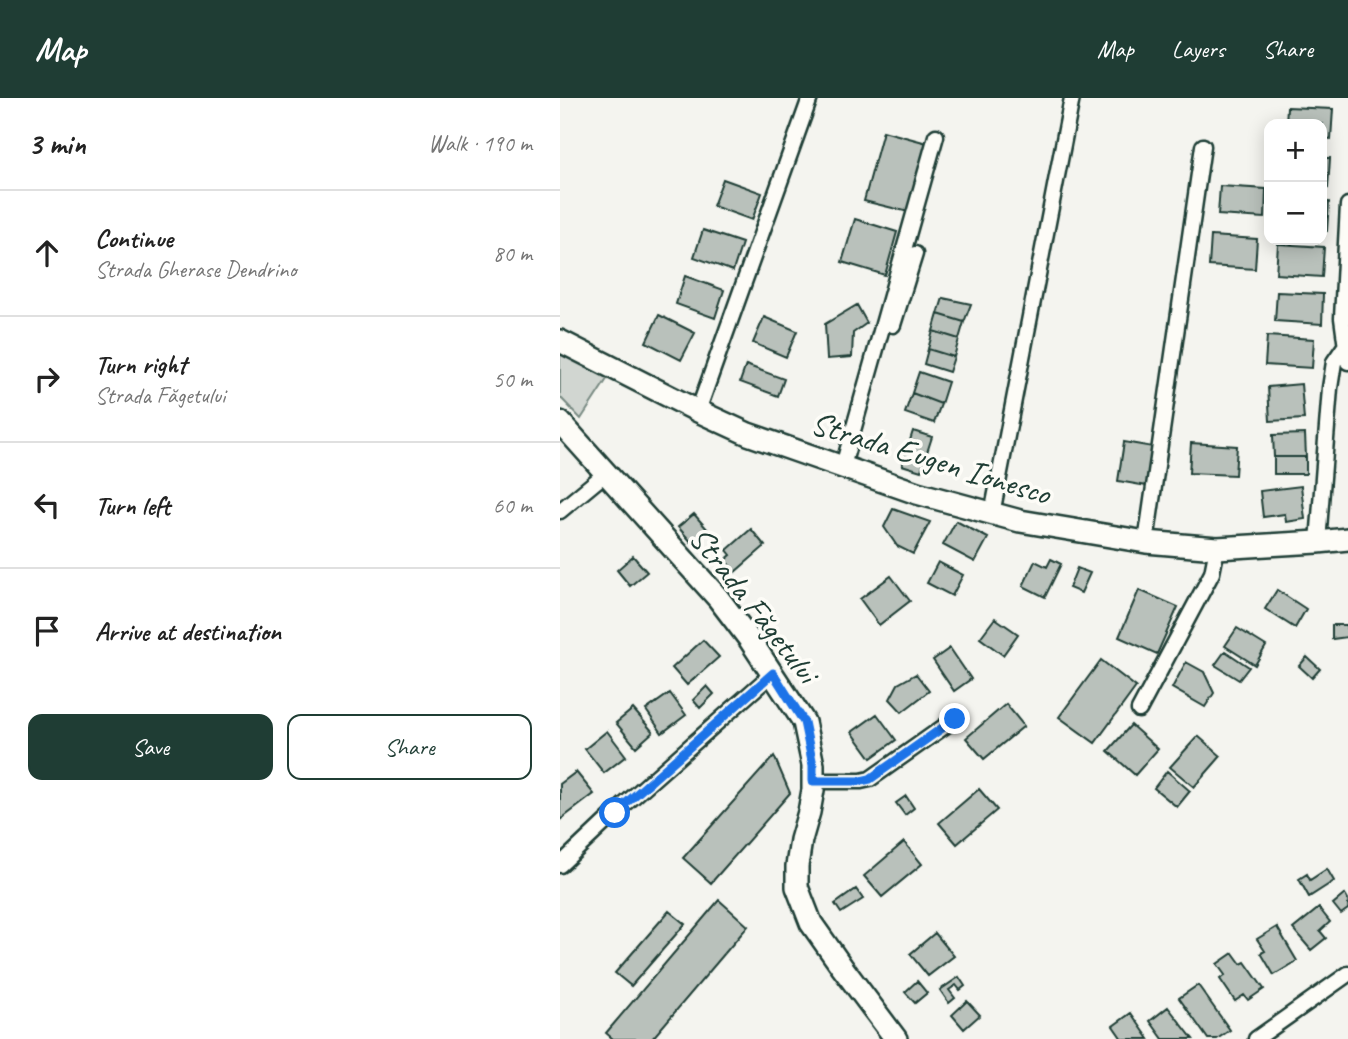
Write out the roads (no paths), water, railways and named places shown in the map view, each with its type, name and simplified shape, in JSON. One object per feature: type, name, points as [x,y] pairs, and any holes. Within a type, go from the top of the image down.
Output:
[{"type":"street","points":[[698,411],[810,98]]},
{"type":"street","points":[[992,514],[1072,98]]},
{"type":"street","points":[[845,462],[936,136]]},
{"type":"street","points":[[1146,542],[1203,146]]},
{"type":"street","points":[[1348,205],[1342,318],[1348,362]]},
{"type":"street","points":[[845,462],[861,429],[915,254]]},
{"type":"street","name":"Strada Eugen Ionesco","points":[[560,341],[748,434],[845,462],[917,493],[992,514],[1146,542],[1217,548],[1348,539]]},
{"type":"street","points":[[1318,542],[1330,388],[1334,362],[1345,346]]},
{"type":"street","name":"Strada Făgetului","points":[[560,422],[718,598],[773,673],[804,722],[813,765],[813,790],[801,840],[797,887],[811,923],[896,1039]]},
{"type":"street","points":[[560,510],[606,473]]},
{"type":"street","points":[[1139,710],[1212,573],[1217,548]]},
{"type":"street","points":[[560,864],[773,673]]},
{"type":"street","points":[[813,781],[870,779],[955,719]]},
{"type":"street","points":[[1256,1039],[1348,974]]}]
